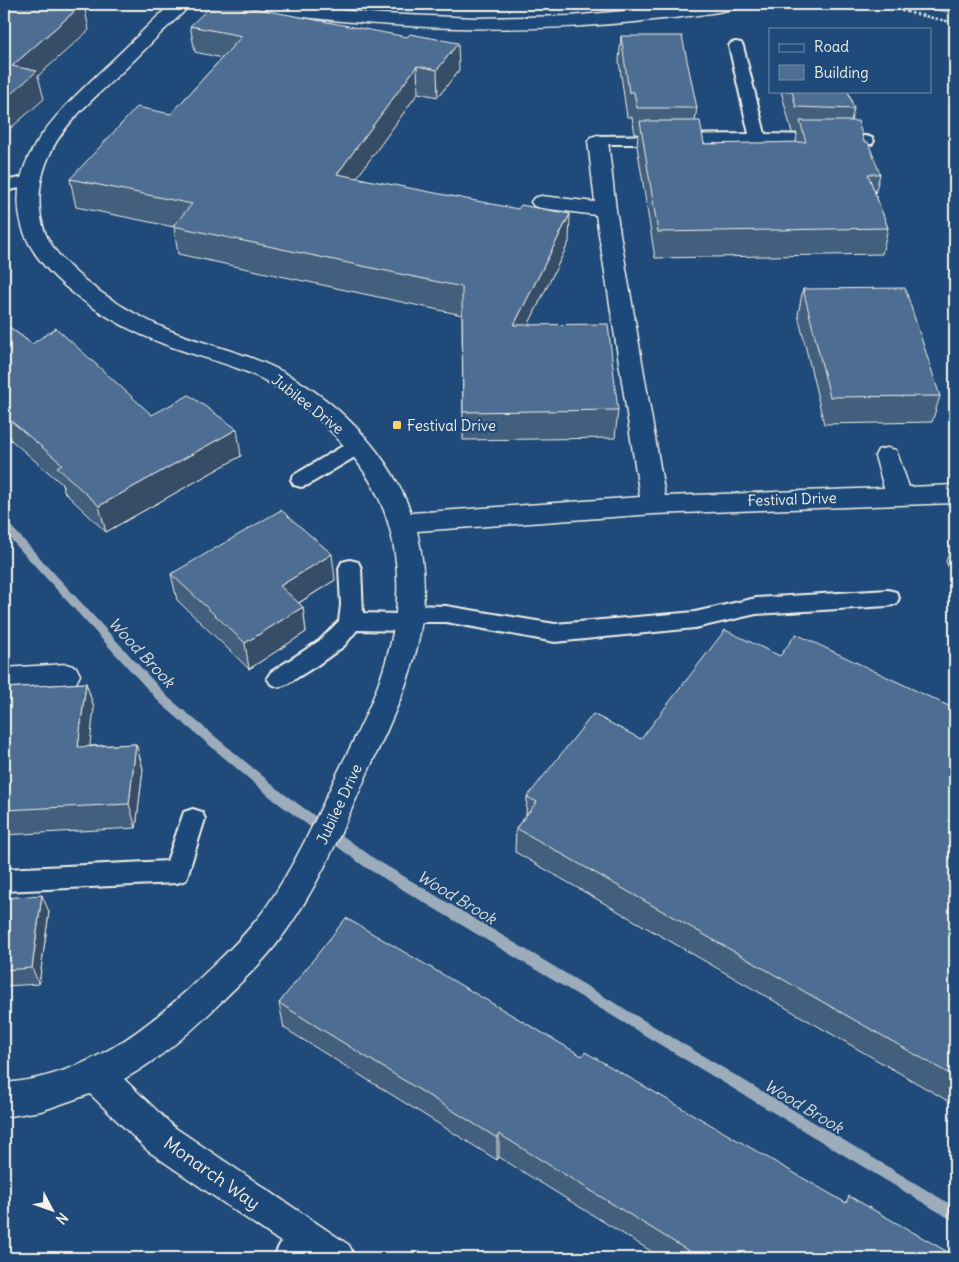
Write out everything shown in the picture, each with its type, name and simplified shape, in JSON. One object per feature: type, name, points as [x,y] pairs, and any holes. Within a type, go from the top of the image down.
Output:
[{"type":"street","name":"Jubilee Drive","points":[[4,1100],[29,1098],[97,1077],[140,1053],[180,1021],[268,931],[313,860],[384,707],[405,644],[409,618],[410,566],[404,523],[390,492],[373,463],[358,446],[322,411],[273,376],[215,352],[174,340],[143,327],[92,297],[56,264],[41,245],[33,228],[29,191],[30,182],[34,165],[44,143],[64,120],[181,4]]},
{"type":"street","points":[[241,4],[362,19],[467,24],[650,15],[731,4]]},
{"type":"street","points":[[598,142],[606,210],[654,505]]},
{"type":"street","points":[[541,202],[606,210]]},
{"type":"street","points":[[886,456],[899,495]]},
{"type":"street","name":"Festival Drive","points":[[404,523],[654,505],[955,494]]},
{"type":"street","points":[[4,679],[66,675]]},
{"type":"street","name":"Monarch Way","points":[[97,1077],[161,1138],[296,1247],[336,1258]]},
{"type":"lane","points":[[736,46],[758,139]]},
{"type":"lane","points":[[598,142],[758,139],[866,140]]},
{"type":"lane","points":[[4,186],[30,182]]},
{"type":"lane","points":[[301,480],[358,446]]},
{"type":"lane","points":[[279,678],[332,644],[350,622],[352,585],[350,568]]},
{"type":"lane","points":[[350,622],[446,614],[506,626],[555,633],[695,620],[756,606],[888,598]]},
{"type":"lane","points":[[4,880],[177,872],[193,819]]},
{"type":"path","points":[[872,4],[955,23]]},
{"type":"water","points":[[912,4],[955,4],[955,14]]},
{"type":"building","points":[[4,4],[83,4],[12,66],[37,71],[4,100]]},
{"type":"building","points":[[213,4],[231,4],[407,37],[410,34],[458,43],[437,70],[417,66],[337,174],[518,209],[521,205],[570,214],[514,325],[608,324],[618,410],[463,412],[462,287],[173,226],[192,204],[70,179],[137,107],[171,114],[242,36],[190,26]]},
{"type":"building","points":[[621,36],[682,36],[697,108],[637,108],[634,92],[629,92]]},
{"type":"building","points":[[792,92],[848,92],[854,109],[796,107]]},
{"type":"building","points":[[640,121],[700,121],[704,144],[806,142],[800,121],[858,121],[864,142],[868,142],[880,174],[868,174],[888,228],[658,232]]},
{"type":"building","points":[[905,288],[940,396],[830,397],[803,289]]},
{"type":"building","points":[[4,323],[32,344],[56,328],[152,415],[189,395],[237,429],[99,506],[57,467],[62,464],[4,415]]},
{"type":"building","points":[[281,510],[332,554],[280,586],[303,607],[245,643],[171,574]]},
{"type":"building","points":[[725,630],[780,656],[796,634],[955,709],[955,1077],[516,828],[537,802],[527,797],[593,714],[641,739]]},
{"type":"building","points":[[86,683],[78,747],[136,744],[129,804],[4,810],[4,688]]},
{"type":"building","points":[[42,895],[32,968],[4,970],[4,898]]},
{"type":"building","points":[[346,918],[582,1056],[585,1052],[846,1203],[849,1196],[955,1256],[955,1258],[700,1258],[499,1134],[497,1138],[279,1003]]},
{"type":"waterway","name":"Wood Brook","points":[[4,526],[165,701],[279,797],[370,863],[955,1215]]},
{"type":"place","name":"Festival Drive","points":[[397,425]]}]
